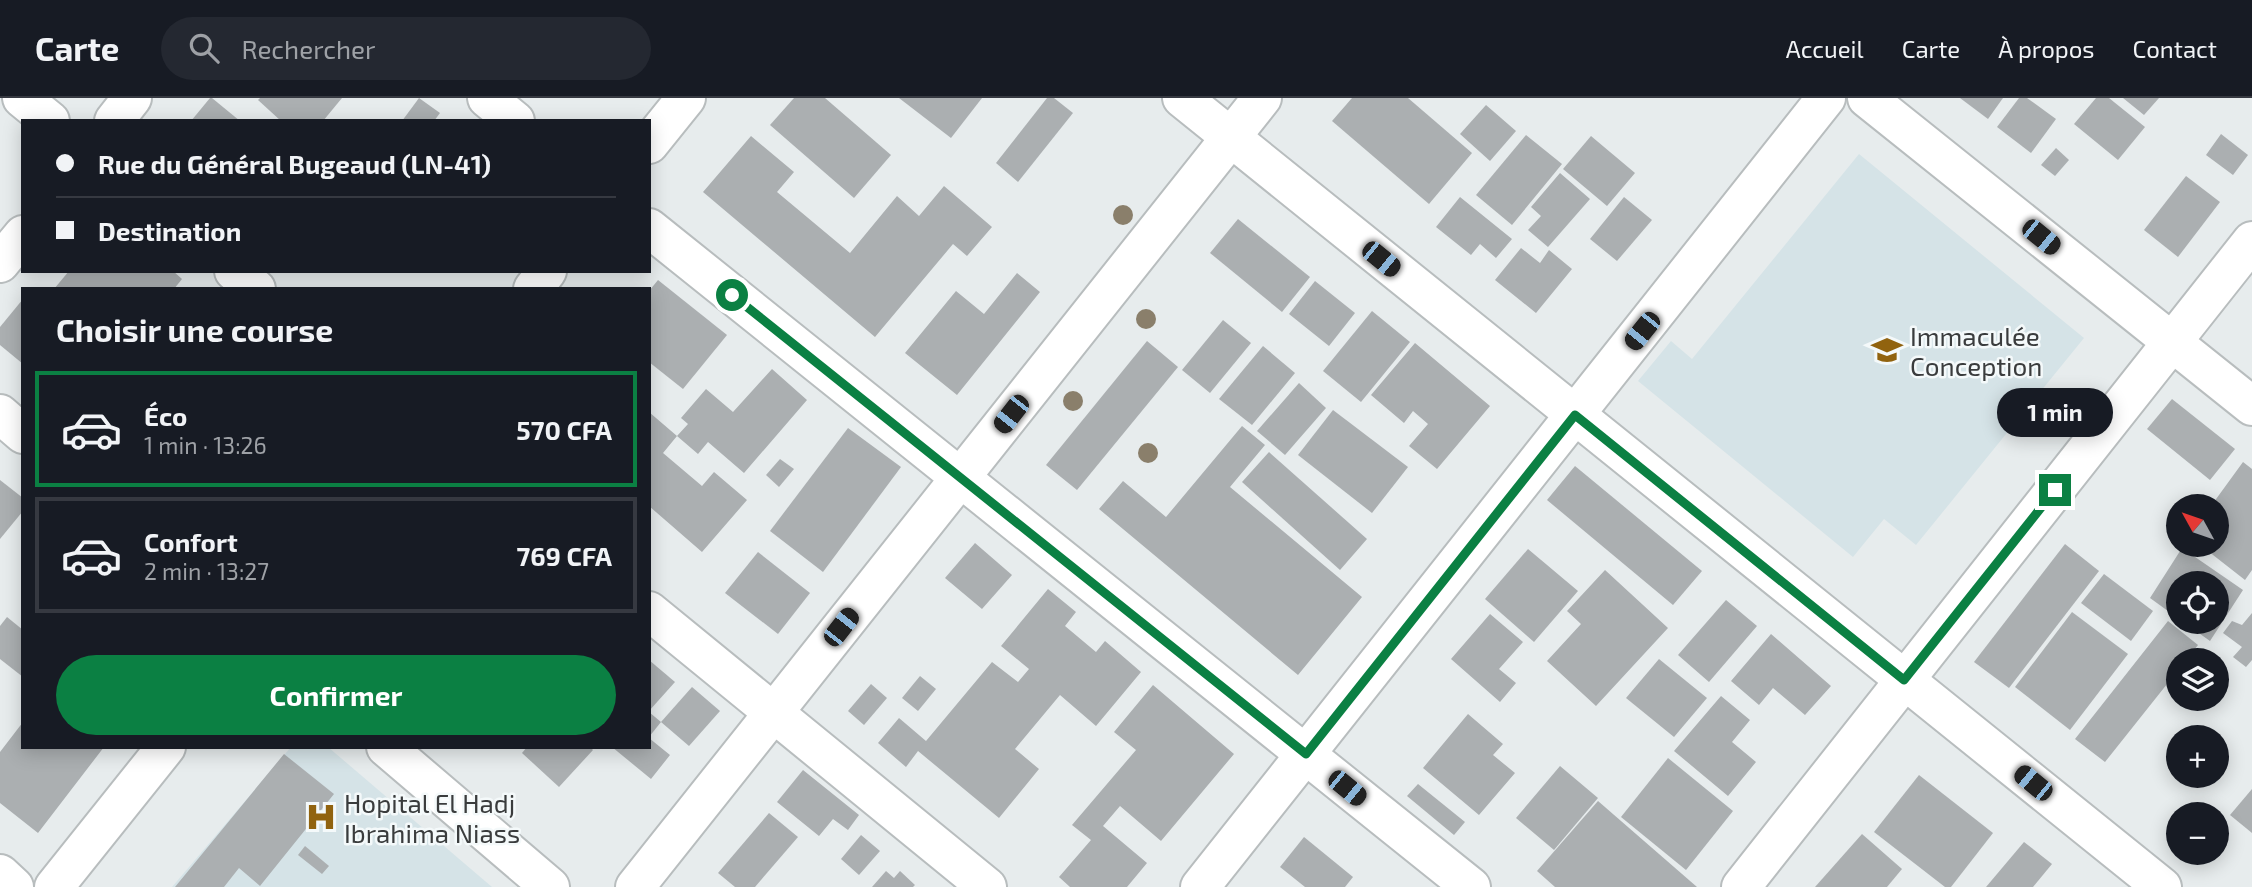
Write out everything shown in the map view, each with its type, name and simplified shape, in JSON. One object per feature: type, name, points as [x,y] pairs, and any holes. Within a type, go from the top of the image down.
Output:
[{"type":"street","points":[[22,98],[48,119]]},
{"type":"street","points":[[116,119],[132,98]]},
{"type":"street","points":[[487,98],[513,119]]},
{"type":"street","points":[[651,142],[686,98]]},
{"type":"street","points":[[1182,98],[2162,887]]},
{"type":"street","points":[[635,887],[1262,98]]},
{"type":"street","points":[[1200,887],[1826,98]]},
{"type":"street","points":[[1867,98],[2252,406]]},
{"type":"street","points":[[651,230],[1471,887]]},
{"type":"street","points":[[0,263],[21,237]]},
{"type":"street","points":[[1741,887],[2252,240]]},
{"type":"street","points":[[236,273],[254,287]]},
{"type":"street","points":[[535,287],[545,273]]},
{"type":"street","points":[[0,414],[21,432]]},
{"type":"street","points":[[651,613],[987,887]]},
{"type":"street","points":[[54,887],[164,749]]},
{"type":"street","points":[[388,749],[550,887]]},
{"type":"street","points":[[0,874],[14,887]]},
{"type":"shaded area","name":"Immaculée Conception","points":[[1859,154],[2084,338],[1916,545],[1884,519],[1853,557],[1638,381],[1671,341],[1692,359]]},
{"type":"shaded area","name":"Hopital El Hadj Ibrahima Niass","points":[[289,749],[330,749],[492,887],[172,887]]},
{"type":"building","points":[[212,98],[238,119],[193,119]]},
{"type":"building","points":[[342,98],[325,119],[279,119],[258,100]]},
{"type":"building","points":[[419,98],[440,113],[436,119],[403,119]]},
{"type":"building","points":[[794,98],[825,98],[891,155],[854,198],[770,125]]},
{"type":"building","points":[[899,98],[982,98],[951,138]]},
{"type":"building","points":[[1047,98],[1054,98],[1073,113],[1018,182],[996,163]]},
{"type":"building","points":[[1352,98],[1408,98],[1472,153],[1429,204],[1332,121]]},
{"type":"building","points":[[1960,98],[2003,98],[1988,119]]},
{"type":"building","points":[[2019,98],[2027,98],[2056,119],[2031,153],[1997,127]]},
{"type":"building","points":[[2096,98],[2109,98],[2145,127],[2118,160],[2074,124]]},
{"type":"building","points":[[2123,98],[2159,98],[2144,115]]},
{"type":"building","points":[[1486,105],[1516,131],[1490,161],[1460,134]]},
{"type":"building","points":[[2221,134],[2248,155],[2233,175],[2206,155]]},
{"type":"building","points":[[1526,135],[1562,164],[1512,225],[1476,195]]},
{"type":"building","points":[[751,136],[794,172],[777,192],[850,253],[897,196],[919,216],[944,186],[992,227],[967,256],[953,244],[875,337],[703,192]]},
{"type":"building","points":[[1591,136],[1635,173],[1607,206],[1563,169]]},
{"type":"building","points":[[2056,148],[2069,160],[2055,176],[2041,165]]},
{"type":"building","points":[[1560,173],[1590,199],[1548,247],[1528,230],[1541,216],[1531,207]]},
{"type":"building","points":[[2186,176],[2220,202],[2178,257],[2144,230]]},
{"type":"building","points":[[1460,197],[1512,239],[1496,258],[1480,244],[1471,255],[1436,227]]},
{"type":"building","points":[[1624,197],[1652,220],[1617,261],[1590,239]]},
{"type":"building","points":[[1238,219],[1310,277],[1282,312],[1210,253]]},
{"type":"building","points":[[1521,248],[1540,263],[1549,250],[1572,269],[1536,313],[1495,280]]},
{"type":"building","points":[[67,273],[175,273],[182,279],[176,287],[56,287]]},
{"type":"building","points":[[1017,273],[1040,292],[957,395],[905,353],[956,291],[984,314]]},
{"type":"building","points":[[658,280],[727,335],[683,389],[651,364],[651,289]]},
{"type":"building","points":[[1315,281],[1355,313],[1329,346],[1289,314]]},
{"type":"building","points":[[21,301],[21,362],[0,345],[0,327]]},
{"type":"building","points":[[1372,311],[1410,342],[1361,402],[1323,371]]},
{"type":"building","points":[[1223,320],[1251,343],[1210,393],[1182,370]]},
{"type":"building","points":[[1147,341],[1178,367],[1077,490],[1046,465]]},
{"type":"building","points":[[1415,343],[1490,406],[1437,469],[1409,446],[1428,424],[1413,411],[1404,423],[1371,395]]},
{"type":"building","points":[[1263,346],[1295,373],[1252,425],[1219,399]]},
{"type":"building","points":[[772,369],[807,400],[744,473],[708,442],[698,454],[677,436],[688,424],[681,418],[706,389],[733,412]]},
{"type":"building","points":[[1299,383],[1326,408],[1285,455],[1257,431]]},
{"type":"building","points":[[2172,399],[2235,449],[2210,480],[2147,429]]},
{"type":"building","points":[[1333,410],[1408,467],[1372,513],[1298,455]]},
{"type":"building","points":[[651,414],[677,436],[663,453],[702,486],[714,472],[747,500],[702,552],[651,508]]},
{"type":"building","points":[[1242,426],[1265,445],[1230,487],[1362,597],[1298,675],[1099,509],[1123,481],[1166,517]]},
{"type":"building","points":[[848,428],[901,467],[823,572],[770,531]]},
{"type":"building","points":[[1269,452],[1367,539],[1340,570],[1242,482]]},
{"type":"building","points":[[780,459],[794,469],[779,487],[766,475]]},
{"type":"building","points":[[2243,462],[2252,469],[2252,570],[2245,580],[2216,557],[2230,556],[2230,494],[2220,494]]},
{"type":"building","points":[[1575,466],[1702,571],[1673,605],[1547,500]]},
{"type":"building","points":[[0,480],[21,496],[21,513],[0,539]]},
{"type":"building","points":[[975,543],[1012,575],[982,609],[945,578]]},
{"type":"building","points":[[2065,544],[2099,571],[2009,688],[1974,662]]},
{"type":"building","points":[[1528,549],[1578,591],[1534,642],[1485,599]]},
{"type":"building","points":[[758,552],[810,593],[778,634],[725,593]]},
{"type":"building","points":[[2176,557],[2195,557],[2215,571],[2167,571]]},
{"type":"building","points":[[1605,570],[1668,628],[1596,706],[1547,661],[1581,624],[1567,611]]},
{"type":"building","points":[[2166,573],[2166,610],[2150,598]]},
{"type":"building","points":[[2104,574],[2153,611],[2131,641],[2081,603]]},
{"type":"building","points":[[2229,580],[2243,590],[2229,612]]},
{"type":"building","points":[[1048,589],[1076,612],[1065,626],[1096,652],[1105,641],[1141,672],[1096,726],[1060,695],[1015,749],[1039,769],[999,818],[918,751],[906,767],[878,743],[899,718],[926,741],[992,662],[1018,682],[1029,669],[1001,646]]},
{"type":"building","points":[[1726,600],[1757,626],[1709,682],[1678,655]]},
{"type":"building","points":[[2072,612],[2128,654],[2070,730],[2015,687]]},
{"type":"building","points":[[2252,613],[2252,660],[2246,667],[2233,657],[2242,647],[2224,634],[2229,634],[2232,621],[2242,625]]},
{"type":"building","points":[[1490,614],[1523,642],[1499,669],[1516,683],[1500,702],[1451,659]]},
{"type":"building","points":[[7,617],[21,628],[21,675],[0,659],[0,626]]},
{"type":"building","points":[[2166,624],[2166,634],[2184,634],[2198,645],[2196,648],[2166,648],[2166,685],[2105,762],[2075,739]]},
{"type":"building","points":[[1771,634],[1831,686],[1805,715],[1773,688],[1759,705],[1731,681]]},
{"type":"building","points":[[2200,634],[2215,634],[2210,641]]},
{"type":"building","points":[[1659,659],[1707,698],[1674,737],[1626,698]]},
{"type":"building","points":[[651,662],[675,682],[651,709]]},
{"type":"building","points":[[920,676],[936,689],[918,711],[902,698]]},
{"type":"building","points":[[871,684],[887,698],[864,725],[848,711]]},
{"type":"building","points":[[1153,685],[1234,754],[1161,841],[1120,806],[1103,826],[1147,863],[1127,887],[1070,887],[1059,877],[1091,840],[1072,825],[1136,750],[1114,732]]},
{"type":"building","points":[[692,687],[720,711],[689,746],[661,722]]},
{"type":"building","points":[[1721,696],[1750,720],[1732,742],[1756,762],[1728,796],[1674,751]]},
{"type":"building","points":[[651,714],[661,722],[651,734]]},
{"type":"building","points":[[1468,714],[1503,744],[1493,755],[1515,773],[1479,815],[1423,768]]},
{"type":"building","points":[[21,725],[21,749],[102,749],[38,833],[0,803],[0,752]]},
{"type":"building","points":[[651,740],[670,755],[651,779],[614,749],[651,749]]},
{"type":"building","points":[[525,749],[593,750],[559,787],[522,753]]},
{"type":"building","points":[[284,754],[334,794],[260,886],[239,868],[224,887],[175,887]]},
{"type":"building","points":[[1668,758],[1733,811],[1686,870],[1621,817]]},
{"type":"building","points":[[1560,766],[1598,798],[1554,850],[1516,818]]},
{"type":"building","points":[[803,770],[859,815],[848,830],[833,819],[819,836],[777,802]]},
{"type":"building","points":[[1919,775],[1993,833],[1951,887],[1945,887],[1874,832]]},
{"type":"building","points":[[1418,784],[1465,822],[1454,835],[1407,796]]},
{"type":"building","points":[[2252,789],[2252,833],[2230,815]]},
{"type":"building","points":[[1598,801],[1697,887],[1555,887],[1537,871]]},
{"type":"building","points":[[769,813],[798,837],[755,887],[735,887],[718,873]]},
{"type":"building","points":[[1862,834],[1902,869],[1887,887],[1815,887]]},
{"type":"building","points":[[861,835],[880,851],[859,875],[841,859]]},
{"type":"building","points":[[1304,837],[1353,877],[1345,887],[1305,887],[1280,867]]},
{"type":"building","points":[[2024,842],[2052,864],[2033,887],[1986,887]]},
{"type":"building","points":[[305,846],[329,866],[322,874],[298,855]]},
{"type":"building","points":[[886,871],[894,878],[900,871],[915,885],[872,887]]},
{"type":"place","name":"Immaculée Conception","points":[[1887,350]]},
{"type":"place","name":"Hopital El Hadj Ibrahima Niass","points":[[321,817]]},
{"type":"route","points":[[732,295],[1306,754],[1575,415],[1904,680],[2055,490]]}]
